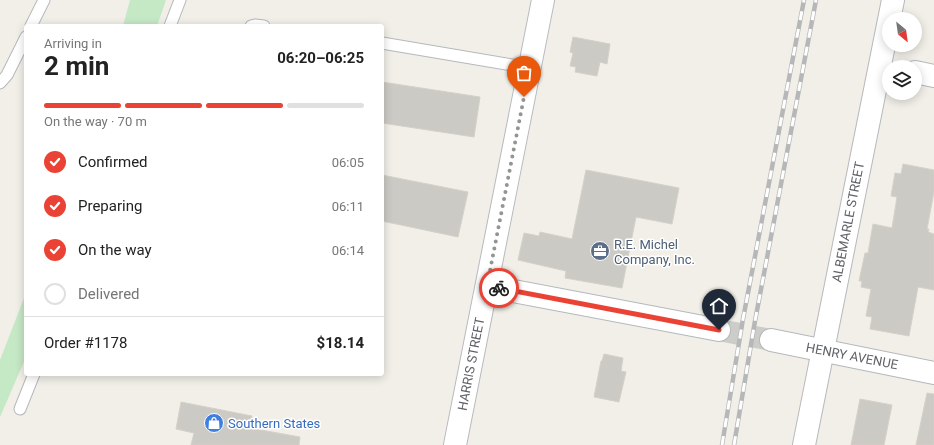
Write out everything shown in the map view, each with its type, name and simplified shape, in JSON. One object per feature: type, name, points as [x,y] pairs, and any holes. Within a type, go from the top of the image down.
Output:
[{"type":"street","name":"HARRIS STREET","points":[[455,445],[543,0]]},
{"type":"street","name":"ALBEMARLE STREET","points":[[885,60],[893,0]]},
{"type":"street","points":[[922,73],[934,76]]},
{"type":"street","name":"ALBEMARLE STREET","points":[[804,445],[822,350],[882,76]]},
{"type":"street","points":[[487,286],[719,330]]},
{"type":"street","name":"HENRY AVENUE","points":[[771,340],[934,373]]},
{"type":"lane","points":[[32,24],[44,0]]},
{"type":"lane","points":[[171,24],[180,0]]},
{"type":"lane","points":[[0,83],[7,75],[24,41]]},
{"type":"lane","points":[[384,44],[530,68]]},
{"type":"lane","points":[[20,409],[33,376]]},
{"type":"green space","points":[[130,0],[166,0],[158,24],[124,24]]},
{"type":"green space","points":[[24,298],[24,362],[0,417],[0,360]]},
{"type":"building","points":[[573,37],[610,44],[607,64],[600,62],[597,76],[575,72],[576,67],[570,66],[573,53],[570,52]]},
{"type":"building","points":[[384,82],[480,97],[474,137],[384,123]]},
{"type":"building","points":[[903,164],[934,170],[934,192],[927,229],[929,229],[928,232],[934,234],[934,290],[918,287],[909,336],[870,329],[872,317],[866,316],[871,289],[861,287],[862,281],[859,281],[865,253],[868,253],[873,224],[892,228],[897,197],[891,196],[895,173],[901,174]]},
{"type":"building","name":"R.E. Michel Company, Inc.","points":[[586,170],[679,188],[672,224],[636,217],[622,288],[565,278],[566,271],[518,260],[524,233],[539,236],[540,232],[572,239]]},
{"type":"building","points":[[384,175],[468,192],[458,237],[384,221]]},
{"type":"building","points":[[604,354],[623,358],[621,371],[626,372],[619,402],[594,397],[601,361]]},
{"type":"building","points":[[927,393],[934,394],[934,445],[916,445]]},
{"type":"building","points":[[860,399],[892,405],[884,445],[851,445]]},
{"type":"building","name":"Southern States","points":[[181,402],[252,416],[250,428],[300,437],[299,445],[191,445],[194,433],[176,429]]},
{"type":"tunnel","points":[[719,330],[771,340]]},
{"type":"railway","points":[[722,445],[743,319],[804,0]]},
{"type":"railway","points":[[734,445],[755,321],[816,0]]},
{"type":"way so far","points":[[499,288],[487,286],[524,97]]},
{"type":"place","name":"R.E. Michel Company, Inc.","points":[[600,251]]},
{"type":"place","name":"Southern States","points":[[214,423]]},
{"type":"route","points":[[499,288],[719,330]]}]
